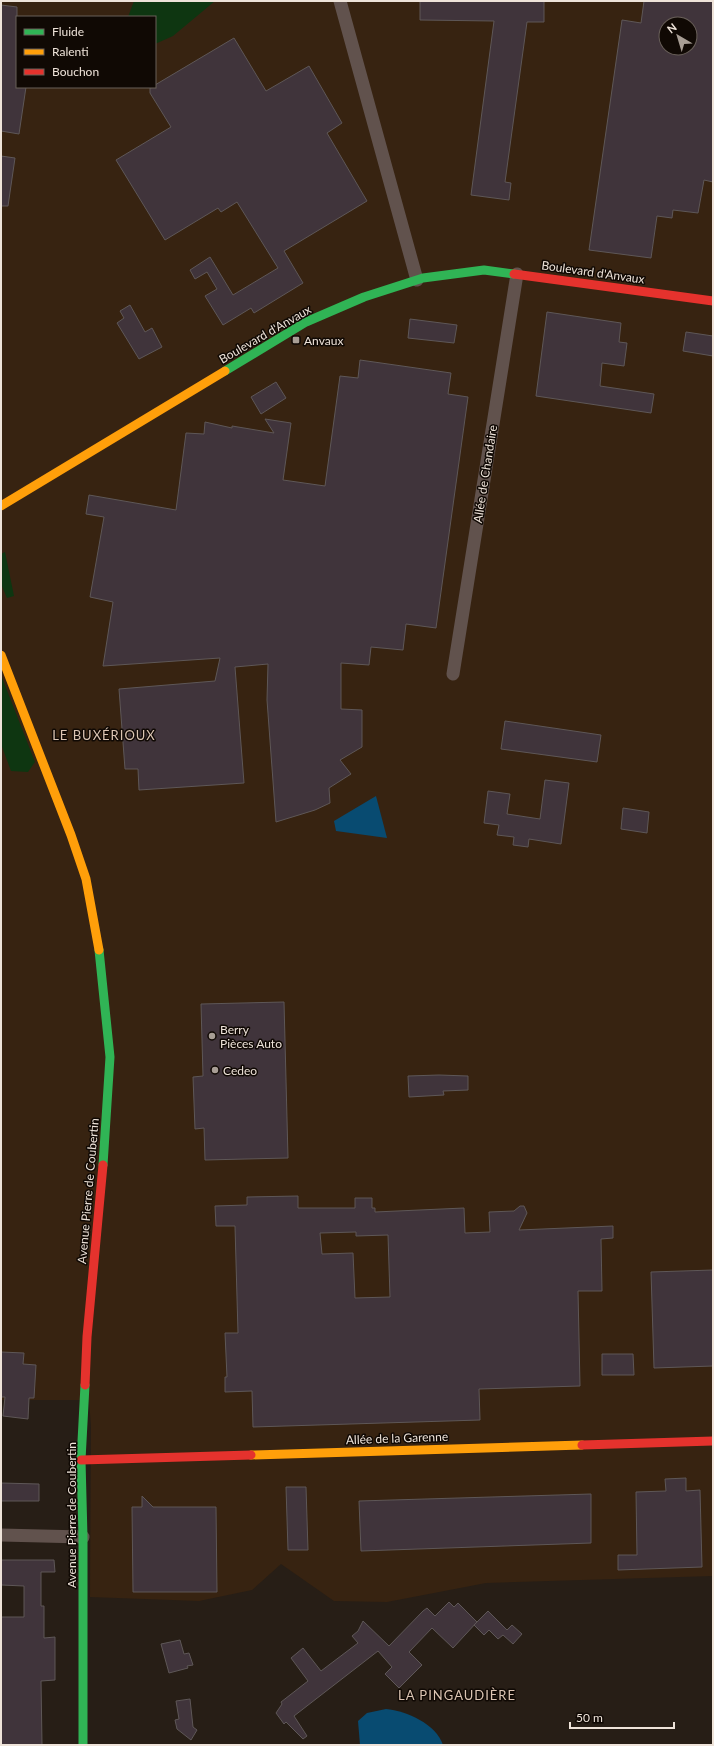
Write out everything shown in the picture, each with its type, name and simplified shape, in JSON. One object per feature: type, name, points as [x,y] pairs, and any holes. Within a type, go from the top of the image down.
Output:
[{"type":"street","points":[[340,1],[417,280]]},
{"type":"street","name":"Boulevard d'Anvaux","points":[[1,506],[306,322],[364,297],[417,280],[484,270],[713,301]]},
{"type":"street","name":"Allée de Chandaire","points":[[452,674],[517,274]]},
{"type":"street","name":"Avenue Pierre de Coubertin","points":[[1,655],[86,879],[95,927],[104,998],[110,1064],[100,1202],[89,1309],[81,1460],[83,1537],[83,1745]]},
{"type":"street","name":"Allée de la Garenne","points":[[81,1460],[713,1441]]},
{"type":"street","points":[[1,1535],[83,1537]]},
{"type":"shaded area","points":[[1,1],[713,1],[713,1576],[486,1583],[387,1602],[334,1601],[281,1564],[252,1590],[199,1601],[90,1597],[91,1426],[89,1400],[1,1400]]},
{"type":"green space","points":[[134,1],[215,1],[173,36],[156,44],[156,16],[128,16]]},
{"type":"green space","points":[[5,552],[14,596],[7,598],[1,584],[1,554]]},
{"type":"green space","points":[[1,675],[35,762],[28,772],[11,771],[1,744]]},
{"type":"water","points":[[376,796],[387,838],[336,831],[334,821]]},
{"type":"water","points":[[386,1709],[394,1710],[420,1720],[434,1731],[443,1745],[360,1745],[358,1721],[367,1713]]},
{"type":"building","points":[[420,1],[544,1],[544,22],[527,22],[505,182],[511,183],[509,200],[471,195],[494,21],[420,20]]},
{"type":"building","points":[[644,1],[713,1],[713,182],[704,180],[698,213],[673,210],[672,218],[657,216],[651,258],[589,250],[622,20],[641,23]]},
{"type":"building","points":[[1,5],[17,7],[16,88],[26,88],[19,134],[1,131]]},
{"type":"building","points":[[234,38],[266,91],[309,66],[342,123],[327,133],[367,201],[284,251],[303,283],[254,313],[251,308],[223,325],[205,296],[217,289],[207,272],[195,279],[190,270],[210,257],[233,295],[278,268],[237,202],[221,212],[218,208],[165,240],[116,160],[171,127],[150,93],[150,88],[156,88],[156,84]]},
{"type":"building","points":[[1,156],[15,158],[8,206],[1,206]]},
{"type":"building","points":[[130,305],[145,332],[152,328],[162,347],[139,359],[117,323],[124,318],[120,311]]},
{"type":"building","points":[[547,312],[621,323],[619,342],[627,343],[624,366],[602,363],[600,386],[654,394],[651,413],[536,396]]},
{"type":"building","points":[[410,319],[457,325],[454,343],[408,338]]},
{"type":"building","points":[[686,332],[713,336],[713,356],[683,351]]},
{"type":"building","points":[[360,360],[451,373],[448,394],[468,397],[436,628],[406,624],[403,650],[371,647],[369,665],[341,663],[341,709],[362,710],[362,747],[340,760],[351,774],[329,788],[330,803],[315,810],[276,822],[267,700],[268,664],[235,667],[244,783],[139,790],[138,769],[125,769],[119,689],[215,681],[220,658],[103,666],[113,602],[90,597],[104,517],[86,514],[89,495],[176,510],[186,433],[204,434],[205,422],[232,428],[232,426],[274,433],[265,419],[291,423],[283,480],[325,486],[340,376],[358,378]]},
{"type":"building","points":[[276,382],[286,398],[261,414],[251,397]]},
{"type":"building","points":[[505,721],[601,735],[597,762],[501,749]]},
{"type":"building","points":[[545,780],[569,783],[561,844],[529,839],[528,847],[513,845],[514,837],[497,835],[499,825],[484,823],[488,791],[510,794],[507,814],[540,819]]},
{"type":"building","points":[[623,808],[649,812],[647,833],[621,829]]},
{"type":"building","points":[[284,1002],[288,1158],[205,1160],[204,1128],[195,1129],[193,1077],[203,1076],[201,1004]]},
{"type":"building","points":[[408,1076],[468,1076],[468,1090],[443,1091],[444,1095],[409,1097]]},
{"type":"building","points":[[298,1196],[298,1208],[355,1208],[355,1198],[372,1198],[372,1208],[375,1208],[375,1212],[464,1208],[465,1233],[490,1232],[489,1212],[514,1211],[520,1206],[524,1206],[527,1213],[519,1230],[613,1226],[613,1238],[601,1239],[602,1291],[578,1291],[580,1386],[479,1389],[480,1420],[253,1427],[252,1391],[225,1392],[225,1377],[227,1377],[225,1333],[238,1333],[235,1226],[216,1226],[215,1206],[247,1205],[247,1197]],"holes":[[[356,1232],[356,1236],[388,1235],[390,1297],[355,1298],[353,1253],[322,1254],[320,1233]]]},
{"type":"building","points":[[713,1270],[713,1366],[654,1368],[651,1272]]},
{"type":"building","points":[[1,1352],[24,1353],[23,1364],[36,1365],[34,1398],[29,1398],[28,1419],[3,1416],[5,1397],[1,1397]]},
{"type":"building","points":[[602,1354],[633,1354],[634,1375],[602,1375]]},
{"type":"building","points":[[686,1478],[686,1491],[700,1490],[702,1567],[618,1570],[618,1555],[637,1555],[636,1492],[666,1491],[665,1479]]},
{"type":"building","points":[[1,1483],[39,1484],[39,1501],[1,1501]]},
{"type":"building","points":[[286,1487],[306,1487],[308,1550],[288,1550]]},
{"type":"building","points":[[591,1494],[591,1543],[361,1551],[359,1501]]},
{"type":"building","points":[[142,1496],[153,1507],[216,1507],[217,1592],[133,1592],[132,1507],[142,1507]]},
{"type":"building","points":[[1,1560],[54,1560],[55,1572],[41,1572],[41,1606],[44,1606],[44,1638],[55,1637],[55,1680],[41,1681],[42,1745],[1,1745],[1,1617],[24,1617],[24,1586],[1,1585]]},
{"type":"building","points":[[449,1602],[454,1607],[458,1603],[477,1622],[453,1648],[432,1628],[409,1652],[422,1665],[399,1688],[385,1674],[392,1667],[378,1651],[294,1716],[307,1736],[303,1739],[286,1722],[284,1724],[276,1713],[282,1704],[281,1702],[308,1681],[291,1658],[303,1648],[321,1671],[358,1643],[352,1636],[358,1631],[363,1621],[389,1646],[427,1608],[435,1616]]},
{"type":"building","points":[[488,1611],[507,1630],[512,1625],[522,1634],[513,1644],[503,1635],[498,1639],[489,1630],[484,1635],[474,1625]]},
{"type":"building","points":[[180,1640],[184,1654],[189,1653],[193,1665],[187,1666],[188,1668],[169,1673],[161,1644]]},
{"type":"building","points":[[190,1699],[193,1727],[197,1730],[191,1740],[177,1729],[175,1720],[179,1719],[176,1701]]},
{"type":"traffic: fast","points":[[225,371],[306,322],[364,297],[423,278],[484,270],[514,274]]},
{"type":"traffic: fast","points":[[99,950],[110,1057],[103,1165]]},
{"type":"traffic: fast","points":[[83,1745],[83,1537],[81,1460],[85,1385]]},
{"type":"traffic: slow","points":[[1,506],[225,371]]},
{"type":"traffic: slow","points":[[1,655],[71,835],[86,879],[99,950]]},
{"type":"traffic: slow","points":[[251,1455],[582,1445]]},
{"type":"traffic: jam","points":[[514,274],[713,301]]},
{"type":"traffic: jam","points":[[85,1385],[87,1337],[103,1165]]},
{"type":"traffic: jam","points":[[582,1445],[713,1441]]},
{"type":"traffic: jam","points":[[81,1460],[251,1455]]},
{"type":"place","name":"Anvaux","points":[[296,340]]},
{"type":"place","name":"Berry Pièces Auto","points":[[212,1036]]},
{"type":"place","name":"Cedeo","points":[[215,1070]]},
{"type":"district","name":"LE BUXÉRIOUX","points":[[104,735]]},
{"type":"district","name":"LA PINGAUDIÈRE","points":[[457,1695]]}]
